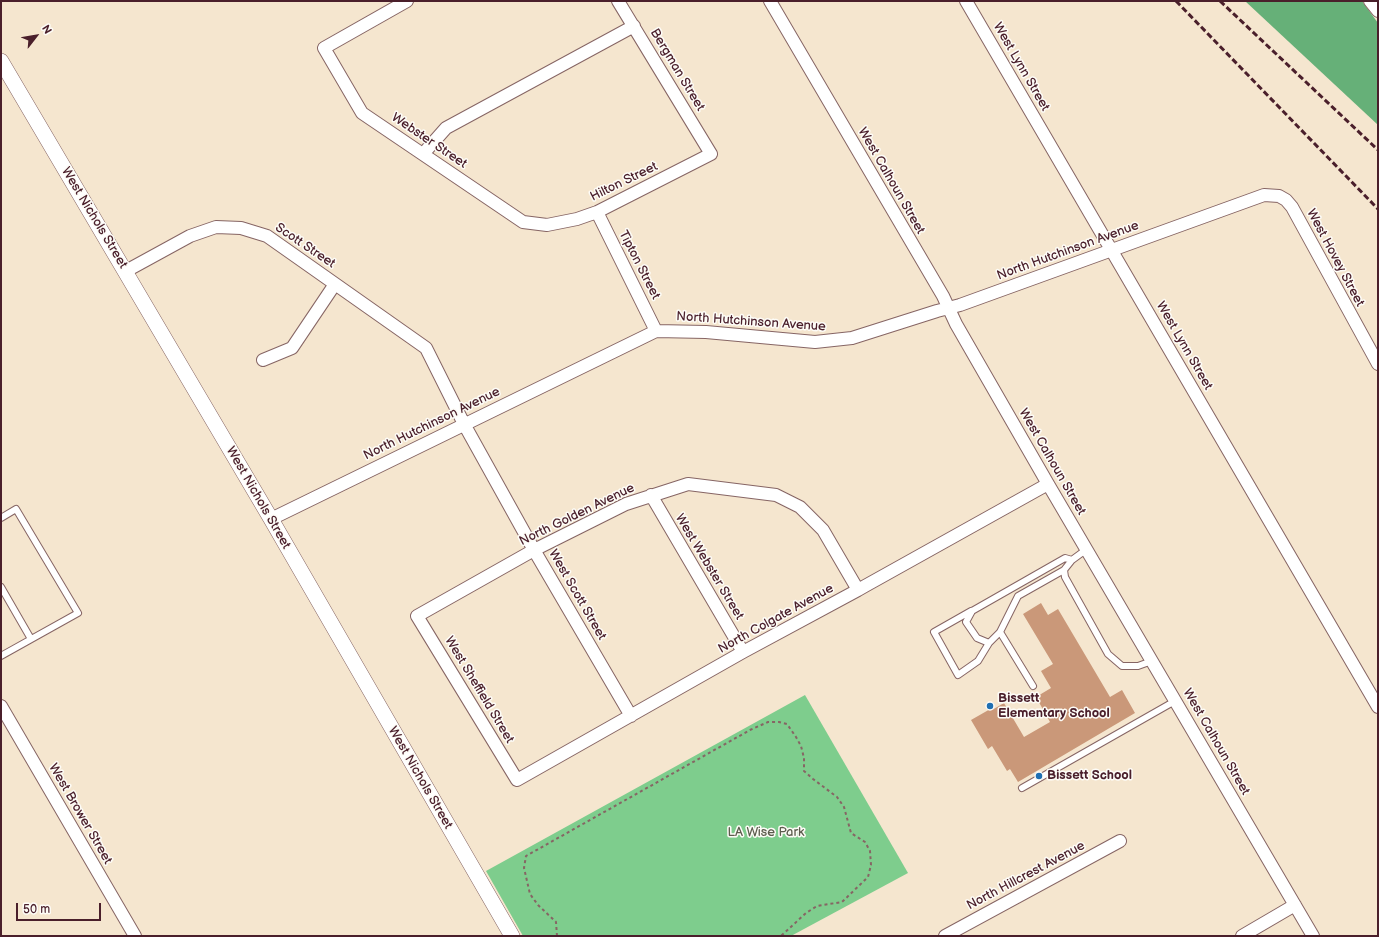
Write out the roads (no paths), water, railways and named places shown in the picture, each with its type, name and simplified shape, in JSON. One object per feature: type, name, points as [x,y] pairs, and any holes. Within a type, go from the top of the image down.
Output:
[{"type":"street","name":"Webster Street","points":[[407,1],[324,48],[362,113],[523,222],[546,225]]},
{"type":"street","name":"Bergman Street","points":[[618,1],[711,154]]},
{"type":"street","name":"West Calhoun Street","points":[[770,1],[943,296],[960,331],[1048,484],[1313,936]]},
{"type":"street","name":"West Lynn Street","points":[[966,1],[1378,707]]},
{"type":"street","points":[[1370,1],[1378,11]]},
{"type":"street","points":[[423,154],[446,128],[634,26]]},
{"type":"street","name":"West Nichols Street","points":[[1,61],[271,519],[512,936]]},
{"type":"street","name":"Hilton Street","points":[[546,225],[577,219],[597,212],[711,154]]},
{"type":"street","name":"North Hutchinson Avenue","points":[[271,519],[656,331],[700,331],[803,342],[827,342],[852,338],[948,308],[1259,196],[1279,196],[1286,200],[1292,207]]},
{"type":"street","name":"West Hovey Street","points":[[1292,207],[1378,364]]},
{"type":"street","name":"Tipton Street","points":[[597,212],[656,331]]},
{"type":"street","name":"Scott Street","points":[[126,271],[190,236],[216,227],[241,228],[267,236],[426,348],[464,424]]},
{"type":"street","name":"Scott Street","points":[[263,360],[292,348],[335,284]]},
{"type":"street","name":"West Scott Street","points":[[464,424],[534,550],[631,716]]},
{"type":"street","name":"North Golden Avenue","points":[[417,616],[534,550],[626,504],[688,484],[776,495],[800,507],[823,530],[858,590]]},
{"type":"street","name":"North Colgate Avenue","points":[[517,780],[744,652],[1048,484]]},
{"type":"street","name":"West Webster Street","points":[[651,495],[744,652]]},
{"type":"street","name":"West Sheffield Street","points":[[417,616],[517,780]]},
{"type":"street","name":"West Brower Street","points":[[1,706],[136,936]]},
{"type":"street","name":"North Hillcrest Avenue","points":[[946,936],[1120,841]]},
{"type":"street","points":[[1242,936],[1295,905]]},
{"type":"lane","points":[[1,518],[16,509],[78,613],[1,656]]},
{"type":"lane","points":[[1072,560],[1065,558],[934,632],[958,675],[978,662],[989,643],[1000,632],[1018,596],[1064,570],[1072,560],[1087,549]]},
{"type":"lane","points":[[1064,570],[1065,578],[1108,654],[1122,666],[1138,666],[1152,661]]},
{"type":"lane","points":[[1,587],[31,639]]},
{"type":"lane","points":[[972,611],[966,622],[977,638],[989,643]]},
{"type":"lane","points":[[1000,632],[1033,686]]},
{"type":"lane","points":[[1022,788],[1176,701]]},
{"type":"railway","points":[[1176,1],[1378,209]]},
{"type":"railway","points":[[1220,1],[1378,150]]},
{"type":"place","name":"Bissett Elementary School","points":[[990,706]]},
{"type":"place","name":"Bissett School","points":[[1039,776]]},
{"type":"park label","name":"LA Wise Park","points":[[766,833]]}]
